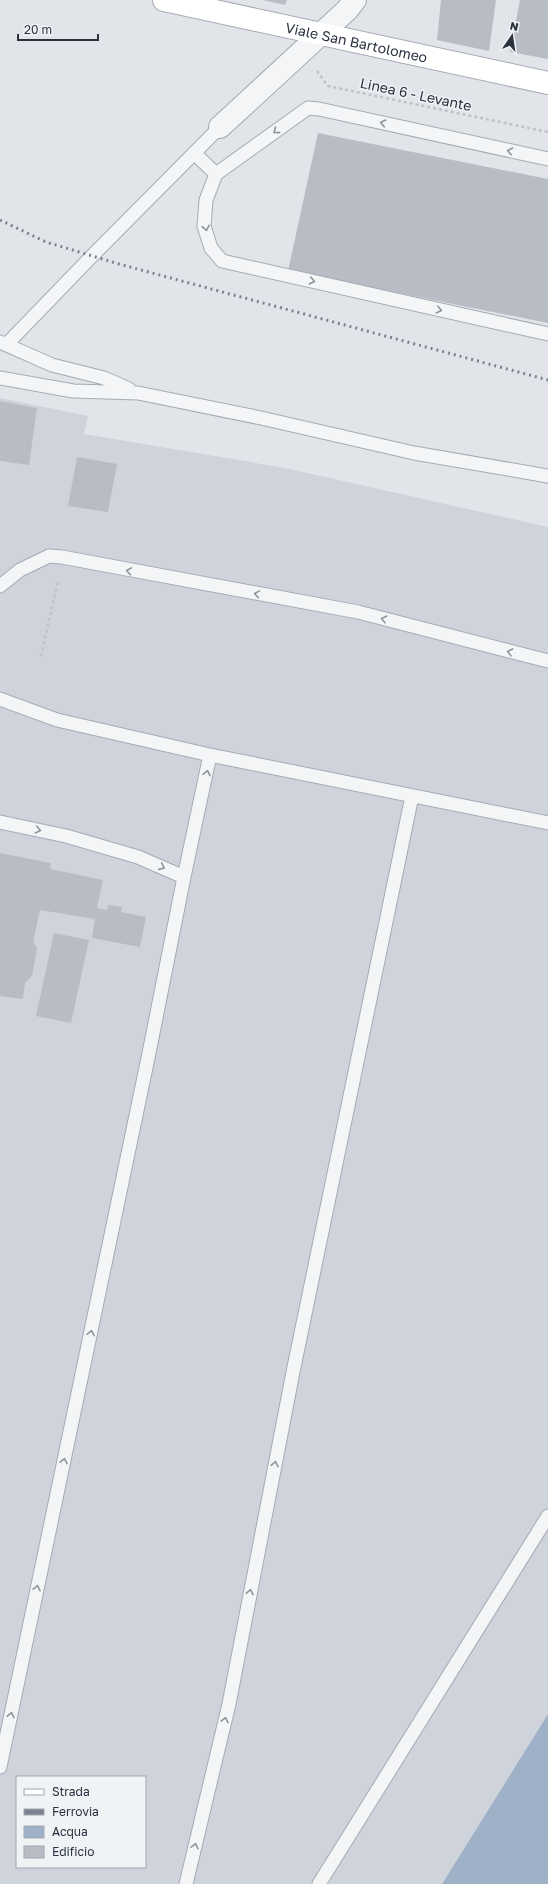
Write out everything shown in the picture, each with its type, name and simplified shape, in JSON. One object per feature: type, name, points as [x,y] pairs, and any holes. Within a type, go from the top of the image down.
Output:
[{"type":"main road","name":"Viale San Bartolomeo","points":[[164,0],[226,7],[320,34],[548,82]]},
{"type":"street","points":[[220,127],[347,10],[355,0]]},
{"type":"lane","points":[[548,159],[319,109],[308,108],[216,174],[206,200],[204,226],[211,248],[222,261],[548,334]]},
{"type":"lane","points":[[220,127],[3,344],[52,365],[104,378],[138,392],[261,418],[414,454],[548,476]]},
{"type":"lane","points":[[194,153],[216,174]]},
{"type":"lane","points":[[0,378],[73,391],[138,392]]},
{"type":"lane","points":[[0,586],[20,570],[48,556],[62,557],[358,612],[548,661]]},
{"type":"lane","points":[[0,699],[56,720],[210,755],[548,823]]},
{"type":"lane","points":[[0,1767],[210,755]]},
{"type":"lane","points":[[186,1884],[229,1704],[293,1372],[412,796]]},
{"type":"lane","points":[[0,822],[66,836],[138,856],[184,877]]},
{"type":"lane","points":[[319,1884],[548,1516]]},
{"type":"path","name":"Linea 6 - Levante","points":[[288,63],[318,71],[328,86],[548,132]]},
{"type":"path","points":[[41,656],[58,580]]},
{"type":"shaded area","points":[[0,398],[88,416],[84,434],[285,468],[548,527],[548,1714],[442,1884],[0,1884]]},
{"type":"water","points":[[548,1714],[548,1884],[442,1884]]},
{"type":"building","points":[[263,0],[287,0],[285,5]]},
{"type":"building","points":[[441,0],[496,0],[489,51],[437,40]]},
{"type":"building","points":[[520,0],[548,0],[548,59],[510,52]]},
{"type":"building","points":[[318,133],[548,179],[548,323],[288,271]]},
{"type":"building","points":[[0,401],[37,408],[29,465],[0,461]]},
{"type":"building","points":[[77,457],[117,464],[108,512],[68,506]]},
{"type":"building","points":[[0,853],[51,863],[50,869],[103,880],[97,908],[107,910],[108,905],[122,907],[121,912],[146,917],[140,947],[92,938],[95,919],[40,910],[33,942],[37,948],[32,976],[25,982],[23,999],[0,996]]},
{"type":"building","points":[[54,933],[89,940],[71,1023],[36,1016]]},
{"type":"railway","points":[[0,220],[46,242],[119,264],[548,380]]}]
